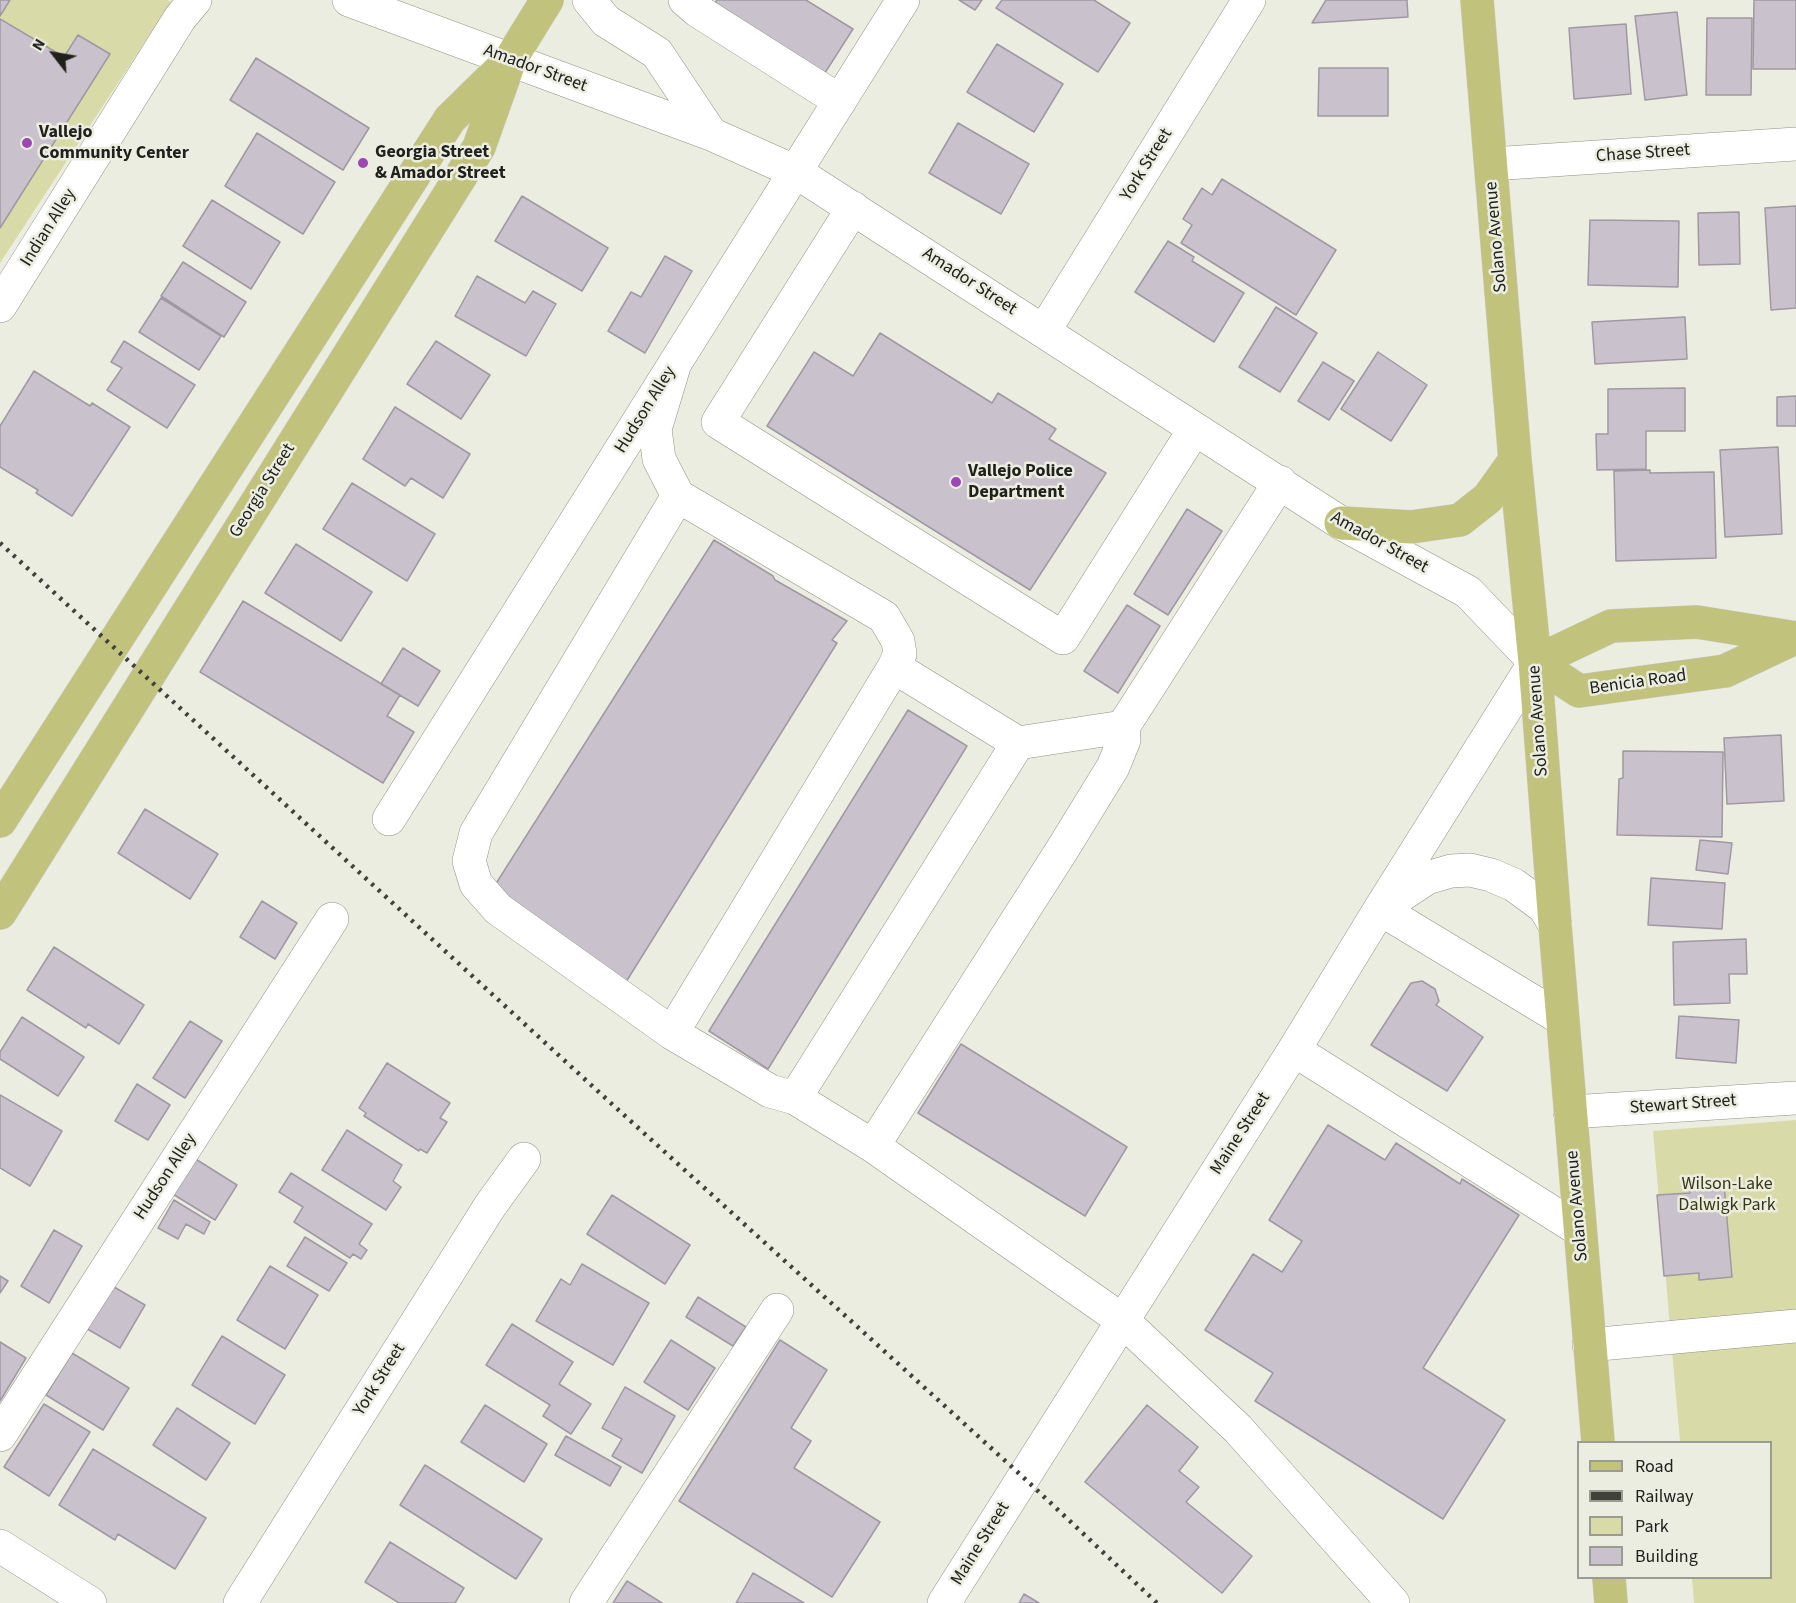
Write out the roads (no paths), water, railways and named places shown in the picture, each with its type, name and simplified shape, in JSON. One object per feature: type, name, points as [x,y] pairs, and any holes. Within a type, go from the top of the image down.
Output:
[{"type":"main road","name":"Georgia Street","points":[[0,914],[475,153],[510,60],[547,0]]},
{"type":"main road","name":"Solano Avenue","points":[[1477,0],[1515,460],[1535,662],[1598,1441]]},
{"type":"main road","name":"Georgia Street","points":[[0,821],[450,119],[510,60]]},
{"type":"main road","points":[[1341,523],[1411,527],[1460,520],[1488,498],[1515,460]]},
{"type":"main road","name":"Benicia Road","points":[[1535,662],[1611,626],[1698,622],[1796,638]]},
{"type":"main road","name":"Benicia Road","points":[[1535,662],[1579,691],[1725,671],[1796,638]]},
{"type":"main road","points":[[1609,1579],[1611,1603]]},
{"type":"street","name":"Indian Alley","points":[[0,306],[180,18],[195,0]]},
{"type":"street","name":"Amador Street","points":[[349,0],[711,134],[796,171],[1341,523],[1468,592],[1535,662]]},
{"type":"street","points":[[589,0],[606,21],[657,53],[711,134]]},
{"type":"street","points":[[685,0],[698,11],[840,100]]},
{"type":"street","name":"Hudson Alley","points":[[389,819],[903,0]]},
{"type":"street","name":"York Street","points":[[1044,331],[1249,0]]},
{"type":"street","name":"Chase Street","points":[[1491,164],[1796,144]]},
{"type":"street","points":[[853,208],[718,422],[1063,638],[1194,430]]},
{"type":"street","points":[[672,1033],[900,654],[898,641],[884,617],[678,496],[658,459],[655,429],[675,363]]},
{"type":"street","points":[[873,1146],[1113,767],[1124,740],[1123,727],[1280,482]]},
{"type":"street","points":[[678,496],[476,833],[469,861],[476,884],[498,909],[672,1033],[770,1091],[795,1098],[873,1146],[1122,1320],[1238,1429],[1393,1603]]},
{"type":"street","name":"Maine Street","points":[[944,1603],[1294,1050],[1535,662]]},
{"type":"street","points":[[894,667],[1017,743],[1123,727]]},
{"type":"street","points":[[795,1098],[1017,743]]},
{"type":"street","points":[[1555,925],[1544,908],[1514,885],[1491,875],[1470,870],[1459,869],[1427,878],[1380,909],[1562,1019]]},
{"type":"street","name":"Hudson Alley","points":[[0,1435],[332,919]]},
{"type":"street","points":[[1294,1050],[1580,1230]]},
{"type":"street","name":"Stewart Street","points":[[1570,1112],[1796,1098]]},
{"type":"street","name":"York Street","points":[[240,1603],[490,1206],[524,1158]]},
{"type":"street","points":[[586,1603],[777,1310]]},
{"type":"street","points":[[1589,1345],[1796,1326]]},
{"type":"street","points":[[0,1546],[90,1603]]},
{"type":"railway","points":[[0,543],[1023,1477],[1157,1603]]},
{"type":"place","name":"Vallejo Community Center","points":[[27,143]]},
{"type":"place","name":"Georgia Street & Amador Street","points":[[363,163]]},
{"type":"place","name":"Vallejo Police Department","points":[[956,482]]},
{"type":"park label","name":"Wilson-Lake Dalwigk Park","points":[[1727,1195]]}]
